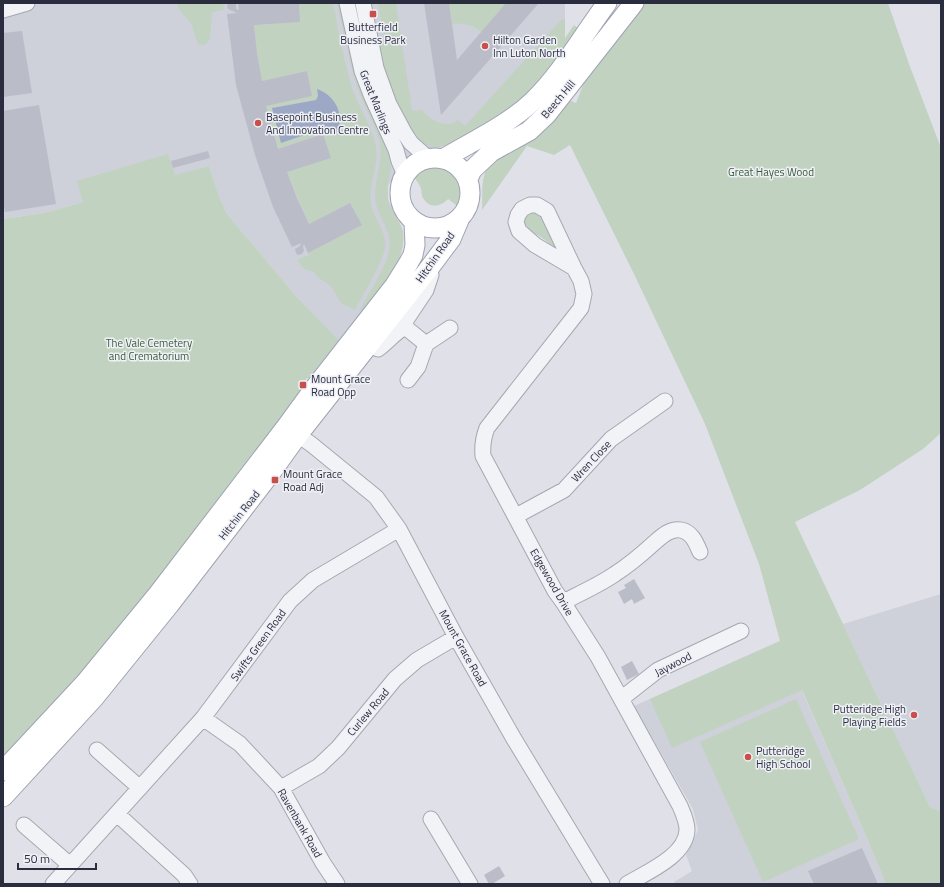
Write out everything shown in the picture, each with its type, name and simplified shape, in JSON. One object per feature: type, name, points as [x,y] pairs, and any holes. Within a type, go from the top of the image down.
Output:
[{"type":"main road","name":"Beech Hill","points":[[436,159],[499,126],[532,102],[550,83],[608,3]]},
{"type":"main road","name":"Beech Hill","points":[[468,179],[472,170],[491,152],[529,131],[547,114],[634,3]]},
{"type":"main road","points":[[436,159],[451,161],[464,172],[468,179],[470,201],[465,214],[451,226],[441,228],[432,229],[414,222],[404,210],[400,196],[402,182],[405,175],[415,164],[436,159]]},
{"type":"main road","name":"Hitchin Road","points":[[3,771],[95,671],[292,431],[369,345],[451,239],[459,220]]},
{"type":"main road","name":"Hitchin Road","points":[[3,797],[94,698],[170,604],[270,474],[313,390],[395,285],[408,264],[413,255],[415,245],[414,222]]},
{"type":"street","points":[[3,10],[27,3]]},
{"type":"street","name":"Great Marlings","points":[[347,3],[362,71],[396,150],[405,175]]},
{"type":"street","name":"Great Marlings","points":[[363,3],[376,68],[389,104],[405,134],[436,159]]},
{"type":"street","name":"Edgewood Drive","points":[[574,268],[581,281],[584,294],[580,308],[486,428],[482,438],[483,456],[555,591],[598,657],[680,806],[685,818],[687,830],[684,843],[677,852],[627,884]]},
{"type":"street","points":[[405,327],[406,320],[426,290],[431,275],[427,271]]},
{"type":"street","points":[[405,327],[426,344]]},
{"type":"street","points":[[369,345],[378,349],[386,344],[397,331],[405,327]]},
{"type":"street","points":[[408,380],[418,367],[426,344],[450,328]]},
{"type":"street","name":"Wren Close","points":[[516,516],[564,490],[611,439],[665,401]]},
{"type":"street","name":"Mount Grace Road","points":[[292,431],[311,444],[376,497],[399,529],[456,637],[514,739],[602,884]]},
{"type":"street","name":"Swifts Green Road","points":[[53,884],[204,718],[290,601],[313,580],[399,529]]},
{"type":"street","points":[[563,602],[614,575],[671,531],[681,530],[688,532],[692,536],[700,552]]},
{"type":"street","name":"Curlew Road","points":[[281,788],[319,766],[338,748],[395,679],[417,660],[456,637]]},
{"type":"street","name":"Jaywood","points":[[621,699],[658,670],[735,638]]},
{"type":"street","name":"Ravenbank Road","points":[[204,718],[240,744],[281,788],[337,884]]},
{"type":"street","points":[[97,750],[140,788]]},
{"type":"street","points":[[117,814],[179,870],[190,884]]},
{"type":"street","points":[[431,819],[470,884]]},
{"type":"street","points":[[24,825],[70,865]]},
{"type":"shaded area","name":"Butterfield Business Park","points":[[3,3],[565,3],[565,26],[448,145],[420,153],[410,159],[398,170],[388,186],[388,199],[403,231],[400,255],[364,314],[339,340],[296,296],[227,214],[209,166],[44,213],[3,219]]},
{"type":"shaded area","name":"Putteridge High Playing Fields","points":[[941,594],[941,811],[930,807],[843,624]]},
{"type":"shaded area","name":"Putteridge High School","points":[[780,641],[886,884],[675,884],[674,882],[692,871],[686,855],[698,830],[693,809],[634,706]]},
{"type":"green space","points":[[176,3],[223,3],[224,10],[212,13],[210,39],[206,44],[198,44],[191,23],[180,11]]},
{"type":"green space","points":[[299,3],[332,3],[352,88],[372,132],[376,147],[377,154],[370,197],[374,215],[384,236],[385,247],[377,270],[355,310],[341,303],[331,286],[319,278],[314,272],[304,269],[297,260],[309,255],[308,253],[362,225],[350,203],[309,224],[287,172],[330,158],[323,134],[278,149],[266,106],[312,96],[307,71],[262,81],[254,25],[300,22]],"holes":[[[317,90],[331,98],[337,108],[338,120],[335,136],[272,108],[316,100],[318,96]]]},
{"type":"green space","points":[[337,3],[342,3],[350,45],[346,46]]},
{"type":"green space","points":[[378,3],[396,3],[412,111],[422,110],[429,117],[444,124],[454,123],[458,120],[465,126],[561,20],[565,19],[565,38],[574,25],[580,30],[542,81],[508,112],[448,145],[432,147],[415,138],[390,90],[377,45],[385,43]]},
{"type":"green space","points":[[449,3],[506,3],[481,32],[468,25],[452,24]]},
{"type":"green space","name":"Great Hayes Wood","points":[[638,3],[888,3],[909,64],[941,148],[941,433],[923,449],[860,490],[795,522],[930,807],[941,811],[941,884],[886,884],[802,690],[672,748],[650,699],[780,641],[759,564],[705,424],[634,274],[570,145],[554,155],[527,146],[482,210],[482,187],[485,171],[488,165],[567,99],[576,103],[589,70]]},
{"type":"green space","points":[[348,51],[351,51],[391,156],[388,199],[390,208],[400,223],[403,232],[401,254],[397,265],[364,314],[360,310],[384,265],[390,244],[388,232],[378,210],[375,196],[381,151],[379,138],[359,91]]},
{"type":"green space","name":"The Vale Cemetery and Crematorium","points":[[168,154],[175,175],[209,166],[227,214],[296,296],[339,340],[309,378],[307,378],[299,388],[300,391],[151,591],[86,667],[3,758],[3,219],[44,213],[83,202],[77,181]]},
{"type":"green space","points":[[433,164],[442,165],[449,168],[460,178],[464,192],[460,208],[448,199],[442,204],[435,206],[428,204],[423,198],[420,185],[412,174],[421,167]]},
{"type":"green space","points":[[540,211],[561,257],[545,240],[524,230],[522,226],[524,214]]},
{"type":"green space","points":[[796,699],[859,839],[763,882],[700,742]]},
{"type":"water","points":[[317,89],[330,97],[338,108],[340,122],[335,136],[322,129],[281,143],[272,108],[316,100],[318,96]]},
{"type":"building","name":"Basepoint Business And Innovation Centre","points":[[229,3],[236,3],[236,9],[239,10],[238,3],[299,3],[300,22],[254,25],[262,81],[307,71],[312,96],[266,106],[278,149],[323,134],[331,158],[287,172],[297,198],[309,224],[350,203],[362,225],[308,253],[304,244],[304,251],[302,254],[298,255],[295,249],[300,246],[301,243],[292,247],[273,207],[255,155],[236,85],[227,14],[237,13],[228,9],[227,6]]},
{"type":"building","name":"Hilton Garden Inn Luton North","points":[[424,3],[449,3],[457,60],[506,3],[539,3],[441,115]]},
{"type":"building","points":[[22,31],[32,93],[3,97],[3,33]]},
{"type":"building","points":[[39,105],[56,204],[5,212],[3,201],[3,111]]},
{"type":"building","points":[[208,151],[210,158],[173,168],[171,161]]},
{"type":"building","points":[[634,579],[645,598],[634,604],[632,599],[624,604],[618,592],[626,588],[624,585]]},
{"type":"building","points":[[632,661],[639,674],[627,680],[621,667]]},
{"type":"building","points":[[862,848],[878,884],[814,884],[808,871]]},
{"type":"building","points":[[499,866],[505,876],[492,884],[489,884],[484,875]]},
{"type":"place","name":"Butterfield Business Park","points":[[373,14]]},
{"type":"place","name":"Hilton Garden Inn Luton North","points":[[485,46]]},
{"type":"place","name":"Basepoint Business And Innovation Centre","points":[[258,123]]},
{"type":"place","name":"Mount Grace Road Opp","points":[[303,385]]},
{"type":"place","name":"Mount Grace Road Adj","points":[[275,480]]},
{"type":"place","name":"Putteridge High Playing Fields","points":[[914,715]]},
{"type":"place","name":"Putteridge High School","points":[[748,757]]}]
